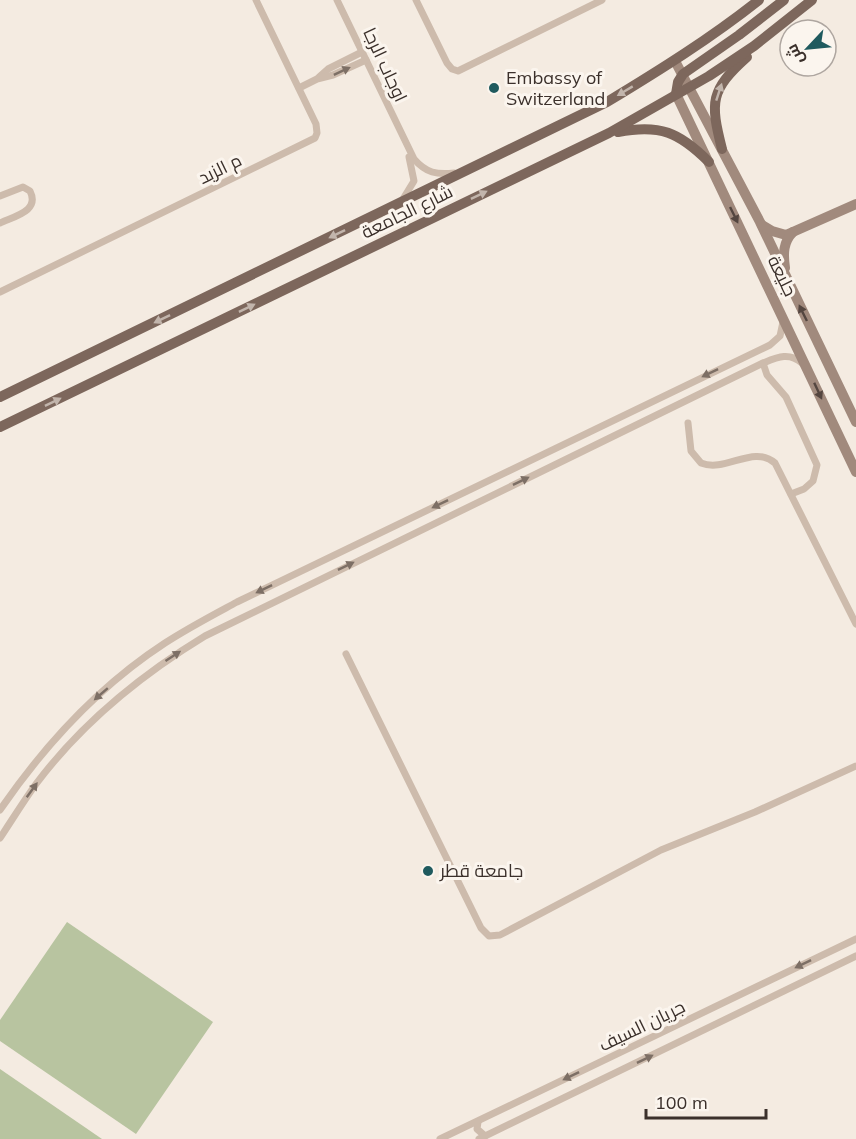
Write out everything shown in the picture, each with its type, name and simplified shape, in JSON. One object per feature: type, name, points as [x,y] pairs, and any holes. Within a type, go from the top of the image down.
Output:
[{"type":"main road","name":"شارع الجامعة","points":[[0,397],[607,102],[675,61],[759,0]]},
{"type":"main road","points":[[676,94],[678,82],[683,74],[784,0]]},
{"type":"main road","name":"شارع الجامعة","points":[[0,427],[609,133],[690,87],[754,46],[808,4]]},
{"type":"main road","points":[[722,149],[715,121],[718,90],[726,77],[750,54],[754,46]]},
{"type":"main road","name":"جليعة","points":[[675,61],[760,222],[856,422]]},
{"type":"main road","name":"جليعة","points":[[676,94],[856,472]]},
{"type":"main road","points":[[609,133],[639,128],[658,129],[681,138],[709,162]]},
{"type":"main road","points":[[760,222],[779,234],[786,235],[856,204]]},
{"type":"main road","points":[[788,280],[784,246],[794,232]]},
{"type":"street","name":"م الزبد","points":[[0,292],[313,140],[317,133],[316,124],[256,0]]},
{"type":"street","name":"اوجاب الرجا","points":[[337,0],[414,159],[429,172],[445,174],[471,168]]},
{"type":"street","points":[[417,0],[447,63],[452,69],[458,71],[602,0]]},
{"type":"street","points":[[808,4],[817,0]]},
{"type":"street","points":[[317,79],[328,69],[362,52]]},
{"type":"street","points":[[299,88],[366,60]]},
{"type":"street","name":"اوجاب الرجا","points":[[384,211],[405,198],[414,181],[405,143]]},
{"type":"street","points":[[0,196],[23,187],[30,191],[33,204],[29,210],[0,223]]},
{"type":"street","points":[[0,810],[24,775],[62,731],[121,676],[164,644],[237,602],[770,345],[778,339],[783,316]]},
{"type":"street","points":[[0,838],[36,784],[73,742],[122,695],[172,657],[244,616],[763,363],[785,355],[797,360],[808,369]]},
{"type":"street","points":[[745,357],[750,362],[750,369]]},
{"type":"street","points":[[763,363],[767,375],[786,398],[817,465],[813,481],[804,489],[791,494]]},
{"type":"street","points":[[688,423],[691,451],[701,463],[712,466],[757,456],[775,463],[856,624]]},
{"type":"street","points":[[346,654],[481,928],[489,936],[500,936],[661,850],[856,766]]},
{"type":"street","name":"جريان السيف","points":[[440,1139],[856,939]]},
{"type":"street","name":"جريان السيف","points":[[482,1138],[856,957]]},
{"type":"street","points":[[478,1122],[477,1129],[482,1138]]},
{"type":"green space","points":[[67,922],[213,1022],[136,1134],[0,1041],[0,1020]]},
{"type":"green space","points":[[0,1069],[102,1139],[0,1139]]},
{"type":"place","name":"Embassy of Switzerland","points":[[494,88]]},
{"type":"place","name":"جامعة قطر","points":[[428,871]]}]
